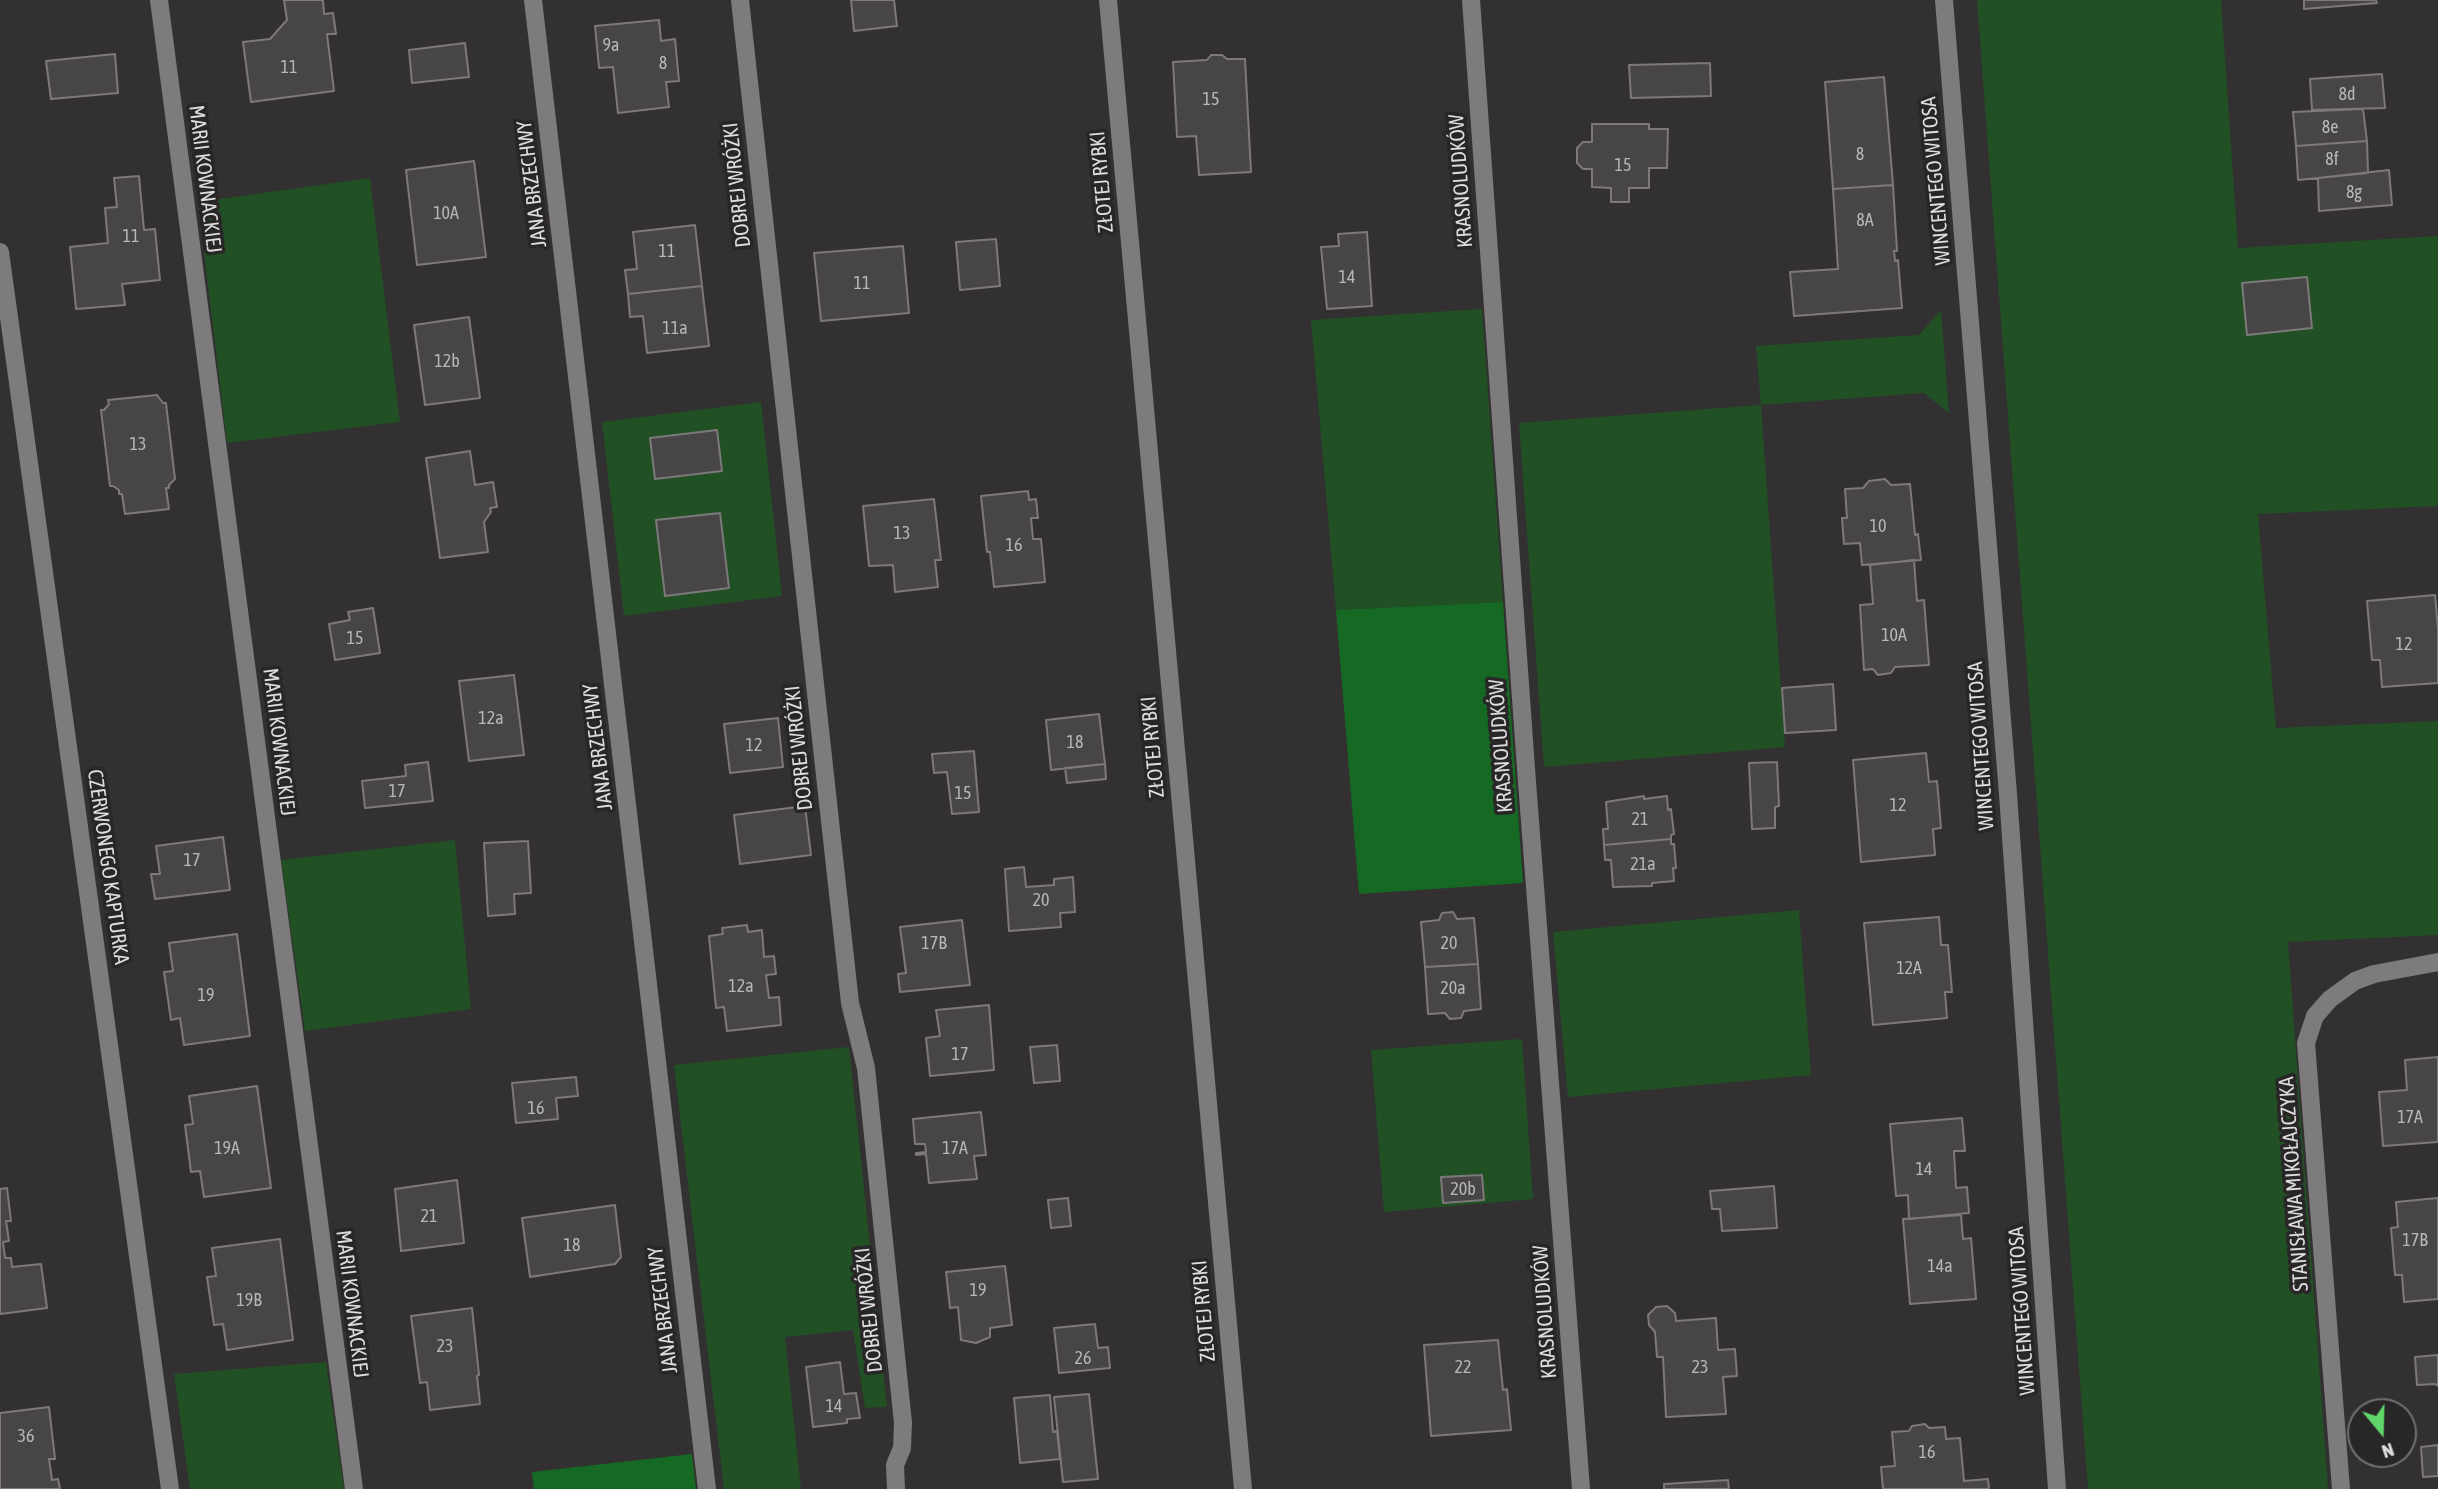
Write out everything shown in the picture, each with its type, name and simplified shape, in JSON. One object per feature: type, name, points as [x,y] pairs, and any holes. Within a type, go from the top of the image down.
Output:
[{"type":"street","name":"MARII KOWNACKIEJ","points":[[159,0],[354,1489]]},
{"type":"street","name":"JANA BRZECHWY","points":[[533,0],[707,1489]]},
{"type":"street","name":"DOBREJ WRÓŻKI","points":[[740,0],[850,1003],[866,1068],[901,1395],[904,1437],[895,1465],[896,1489]]},
{"type":"street","name":"ZŁOTEJ RYBKI","points":[[1108,0],[1243,1489]]},
{"type":"street","name":"KRASNOLUDKÓW","points":[[1471,0],[1525,768],[1581,1489]]},
{"type":"street","name":"WINCENTEGO WITOSA","points":[[1944,0],[2005,766],[2057,1489]]},
{"type":"street","name":"CZERWONEGO KAPTURKA","points":[[0,252],[170,1489]]},
{"type":"street","name":"STANISŁAWA MIKOŁAJCZYKA","points":[[2341,1489],[2306,1043],[2315,1016],[2330,999],[2355,981],[2374,974],[2438,962]]},
{"type":"green space","points":[[1977,0],[2221,0],[2238,248],[2438,236],[2438,506],[2258,514],[2276,728],[2438,721],[2438,935],[2288,942],[2328,1489],[2088,1489]]},
{"type":"green space","points":[[370,178],[400,422],[227,443],[198,202]]},
{"type":"green space","points":[[1482,309],[1503,602],[1336,610],[1311,320]]},
{"type":"green space","points":[[1941,310],[1949,413],[1924,393],[1761,405],[1756,346],[1919,335]]},
{"type":"green space","points":[[761,402],[782,596],[624,616],[602,422]]},
{"type":"green space","points":[[1761,405],[1785,747],[1544,767],[1519,423]]},
{"type":"green space","points":[[1503,602],[1523,883],[1359,894],[1336,610]]},
{"type":"green space","points":[[455,840],[471,1009],[305,1031],[281,860]]},
{"type":"green space","points":[[1799,910],[1811,1075],[1568,1097],[1553,932]]},
{"type":"green space","points":[[1522,1039],[1533,1199],[1384,1212],[1371,1050]]},
{"type":"green space","points":[[849,1047],[887,1407],[865,1408],[853,1330],[785,1337],[801,1489],[724,1489],[674,1065]]},
{"type":"green space","points":[[326,1362],[344,1489],[190,1489],[174,1374]]},
{"type":"green space","points":[[692,1454],[696,1489],[534,1489],[532,1472]]},
{"type":"building","points":[[284,0],[323,0],[324,14],[333,13],[336,34],[327,34],[334,91],[251,102],[243,42],[270,39],[287,20]]},
{"type":"building","points":[[851,0],[894,0],[897,26],[854,31]]},
{"type":"building","points":[[2304,0],[2376,0],[2377,3],[2304,9]]},
{"type":"building","points":[[659,20],[661,41],[675,39],[679,81],[666,82],[669,107],[618,113],[613,67],[599,68],[595,26]]},
{"type":"building","points":[[465,43],[469,77],[412,83],[409,50]]},
{"type":"building","points":[[115,54],[118,93],[51,99],[46,61]]},
{"type":"building","points":[[1211,55],[1222,55],[1227,59],[1245,59],[1251,172],[1199,175],[1196,136],[1177,137],[1173,62],[1207,60]]},
{"type":"building","points":[[1710,63],[1711,96],[1631,98],[1629,65]]},
{"type":"building","points":[[2382,74],[2385,108],[2312,110],[2310,79]]},
{"type":"building","points":[[1884,77],[1893,185],[1833,189],[1825,82]]},
{"type":"building","points":[[2363,109],[2367,141],[2296,146],[2293,112]]},
{"type":"building","points":[[1592,124],[1649,124],[1649,129],[1668,129],[1667,168],[1649,168],[1649,188],[1629,188],[1629,202],[1611,202],[1611,188],[1592,187],[1592,169],[1583,169],[1577,163],[1577,148],[1583,142],[1592,142]]},
{"type":"building","points":[[2367,141],[2368,173],[2298,180],[2296,146]]},
{"type":"building","points":[[474,161],[486,257],[417,265],[406,170]]},
{"type":"building","points":[[2389,170],[2392,205],[2319,211],[2318,178]]},
{"type":"building","points":[[139,176],[144,230],[155,229],[160,280],[122,284],[125,305],[76,309],[70,247],[108,243],[105,208],[117,207],[114,178]]},
{"type":"building","points":[[1893,185],[1897,251],[1894,251],[1895,261],[1898,260],[1902,308],[1794,316],[1790,272],[1838,269],[1833,189]]},
{"type":"building","points":[[695,225],[702,286],[628,294],[625,270],[637,269],[633,232]]},
{"type":"building","points":[[1367,232],[1372,306],[1327,309],[1321,247],[1339,246],[1338,234]]},
{"type":"building","points":[[996,239],[1000,286],[960,290],[956,242]]},
{"type":"building","points":[[903,246],[909,313],[821,321],[814,253]]},
{"type":"building","points":[[2307,277],[2312,328],[2247,335],[2242,283]]},
{"type":"building","points":[[702,286],[709,346],[647,353],[643,316],[630,317],[628,294]]},
{"type":"building","points":[[469,317],[480,398],[425,405],[414,325]]},
{"type":"building","points":[[157,395],[166,403],[175,479],[169,488],[166,488],[169,509],[125,514],[122,494],[110,486],[101,410],[109,404],[108,400]]},
{"type":"building","points":[[717,430],[722,471],[655,479],[650,438]]},
{"type":"building","points":[[470,451],[475,485],[493,482],[497,507],[490,508],[491,512],[484,522],[488,552],[440,558],[426,458]]},
{"type":"building","points":[[1885,479],[1891,485],[1910,484],[1915,535],[1918,534],[1921,560],[1862,565],[1860,543],[1844,544],[1842,518],[1847,518],[1845,489],[1863,488],[1869,481]]},
{"type":"building","points":[[1028,491],[1029,500],[1036,499],[1038,518],[1031,518],[1033,539],[1041,539],[1045,582],[994,587],[981,496]]},
{"type":"building","points":[[934,499],[941,560],[935,560],[938,587],[895,592],[893,565],[869,566],[863,506]]},
{"type":"building","points":[[720,513],[729,588],[665,596],[656,520]]},
{"type":"building","points":[[1914,560],[1917,601],[1924,600],[1929,665],[1895,667],[1891,673],[1878,675],[1873,669],[1864,670],[1860,605],[1873,604],[1870,565]]},
{"type":"building","points":[[2435,595],[2438,683],[2382,687],[2380,660],[2372,660],[2367,601]]},
{"type":"building","points":[[373,608],[380,653],[335,660],[329,624],[350,620],[348,612]]},
{"type":"building","points":[[514,675],[524,755],[469,761],[459,681]]},
{"type":"building","points":[[1833,684],[1836,730],[1785,733],[1782,688]]},
{"type":"building","points":[[1099,714],[1105,764],[1051,770],[1046,720]]},
{"type":"building","points":[[778,718],[783,767],[730,773],[724,724]]},
{"type":"building","points":[[974,751],[979,812],[952,814],[947,772],[934,773],[932,754]]},
{"type":"building","points":[[1926,753],[1929,782],[1937,781],[1941,828],[1933,829],[1935,855],[1861,862],[1853,760]]},
{"type":"building","points":[[428,762],[433,801],[365,808],[362,781],[406,776],[405,765]]},
{"type":"building","points":[[1777,762],[1779,806],[1775,807],[1775,828],[1752,829],[1749,763]]},
{"type":"building","points":[[1105,764],[1106,779],[1067,783],[1065,768]]},
{"type":"building","points":[[1644,796],[1644,799],[1667,796],[1674,834],[1671,839],[1604,845],[1603,829],[1608,829],[1606,802]]},
{"type":"building","points":[[805,806],[811,855],[740,864],[734,815]]},
{"type":"building","points":[[223,837],[230,890],[155,899],[151,874],[160,874],[156,846]]},
{"type":"building","points":[[1671,839],[1671,844],[1674,844],[1676,868],[1673,868],[1674,881],[1652,883],[1652,886],[1613,887],[1611,860],[1605,860],[1604,845]]},
{"type":"building","points":[[528,841],[531,893],[514,894],[515,914],[488,916],[484,843]]},
{"type":"building","points":[[1024,867],[1026,887],[1054,885],[1054,879],[1073,877],[1075,912],[1060,913],[1061,927],[1009,931],[1005,869]]},
{"type":"building","points":[[1453,912],[1457,919],[1474,918],[1478,964],[1425,967],[1421,922],[1439,920],[1442,913]]},
{"type":"building","points":[[1939,917],[1941,945],[1948,945],[1952,992],[1945,992],[1947,1018],[1873,1025],[1864,923]]},
{"type":"building","points":[[962,920],[970,985],[900,992],[898,974],[906,973],[900,927]]},
{"type":"building","points":[[747,925],[748,932],[762,930],[764,957],[774,956],[776,974],[766,975],[769,998],[779,997],[781,1025],[727,1031],[724,1007],[716,1008],[709,936],[723,934],[722,928]]},
{"type":"building","points":[[237,934],[250,1036],[184,1045],[180,1018],[171,1020],[164,972],[173,971],[169,943]]},
{"type":"building","points":[[1478,964],[1481,1009],[1464,1011],[1461,1018],[1450,1019],[1445,1013],[1428,1014],[1425,967]]},
{"type":"building","points":[[989,1005],[994,1070],[930,1076],[926,1038],[940,1036],[936,1010]]},
{"type":"building","points":[[1057,1045],[1060,1081],[1034,1083],[1030,1047]]},
{"type":"building","points":[[2438,1057],[2438,1142],[2383,1146],[2379,1092],[2407,1090],[2405,1060]]},
{"type":"building","points":[[576,1077],[578,1096],[556,1098],[558,1119],[516,1123],[512,1083]]},
{"type":"building","points":[[257,1086],[271,1188],[204,1197],[200,1171],[191,1172],[185,1125],[193,1124],[189,1096]]},
{"type":"building","points":[[981,1112],[986,1155],[974,1156],[977,1179],[929,1183],[926,1154],[916,1155],[926,1152],[925,1144],[915,1144],[913,1119]]},
{"type":"building","points":[[1962,1118],[1965,1151],[1954,1151],[1956,1188],[1967,1187],[1969,1213],[1909,1219],[1908,1195],[1896,1196],[1890,1124]]},
{"type":"building","points":[[1482,1175],[1484,1200],[1443,1203],[1441,1177]]},
{"type":"building","points":[[457,1180],[464,1243],[401,1251],[395,1189]]},
{"type":"building","points":[[1774,1186],[1777,1228],[1722,1231],[1720,1209],[1712,1209],[1710,1191]]},
{"type":"building","points":[[7,1188],[11,1221],[6,1221],[9,1241],[3,1242],[5,1258],[11,1258],[12,1267],[41,1264],[47,1308],[0,1314],[0,1189]]},
{"type":"building","points":[[1068,1198],[1071,1226],[1051,1228],[1048,1200]]},
{"type":"building","points":[[2438,1198],[2438,1299],[2404,1302],[2402,1275],[2395,1275],[2391,1228],[2398,1227],[2396,1202]]},
{"type":"building","points":[[615,1205],[621,1257],[615,1264],[530,1277],[522,1218]]},
{"type":"building","points":[[1961,1215],[1963,1239],[1971,1238],[1976,1299],[1910,1304],[1903,1219]]},
{"type":"building","points":[[280,1239],[293,1340],[227,1350],[223,1324],[214,1325],[207,1277],[216,1276],[212,1248]]},
{"type":"building","points":[[1005,1266],[1012,1325],[990,1328],[990,1337],[976,1343],[961,1340],[958,1307],[950,1308],[946,1272]]},
{"type":"building","points":[[1667,1306],[1675,1313],[1676,1321],[1716,1318],[1718,1350],[1735,1349],[1737,1376],[1723,1377],[1726,1414],[1666,1417],[1663,1357],[1657,1357],[1655,1332],[1649,1325],[1648,1315],[1656,1307]]},
{"type":"building","points":[[472,1308],[480,1404],[430,1410],[427,1382],[420,1383],[411,1316]]},
{"type":"building","points":[[1095,1324],[1098,1348],[1108,1347],[1110,1368],[1059,1373],[1054,1328]]},
{"type":"building","points":[[1498,1340],[1503,1390],[1507,1389],[1511,1430],[1431,1436],[1424,1345]]},
{"type":"building","points":[[2438,1355],[2438,1386],[2417,1385],[2415,1357]]},
{"type":"building","points":[[840,1362],[844,1394],[856,1393],[860,1418],[847,1419],[847,1423],[813,1427],[806,1367]]},
{"type":"building","points":[[1089,1394],[1098,1479],[1063,1482],[1054,1397]]},
{"type":"building","points":[[1050,1395],[1053,1432],[1057,1431],[1060,1459],[1020,1463],[1014,1398]]},
{"type":"building","points":[[49,1407],[55,1459],[49,1459],[52,1480],[58,1479],[60,1489],[0,1489],[0,1413]]},
{"type":"building","points":[[1925,1424],[1929,1428],[1945,1427],[1946,1439],[1960,1438],[1964,1481],[1988,1479],[1989,1489],[1883,1489],[1881,1467],[1895,1466],[1892,1432],[1909,1431],[1912,1426]]},
{"type":"building","points":[[2438,1445],[2438,1476],[2423,1477],[2421,1447]]},
{"type":"building","points":[[1728,1480],[1729,1489],[1664,1489],[1664,1484]]}]
